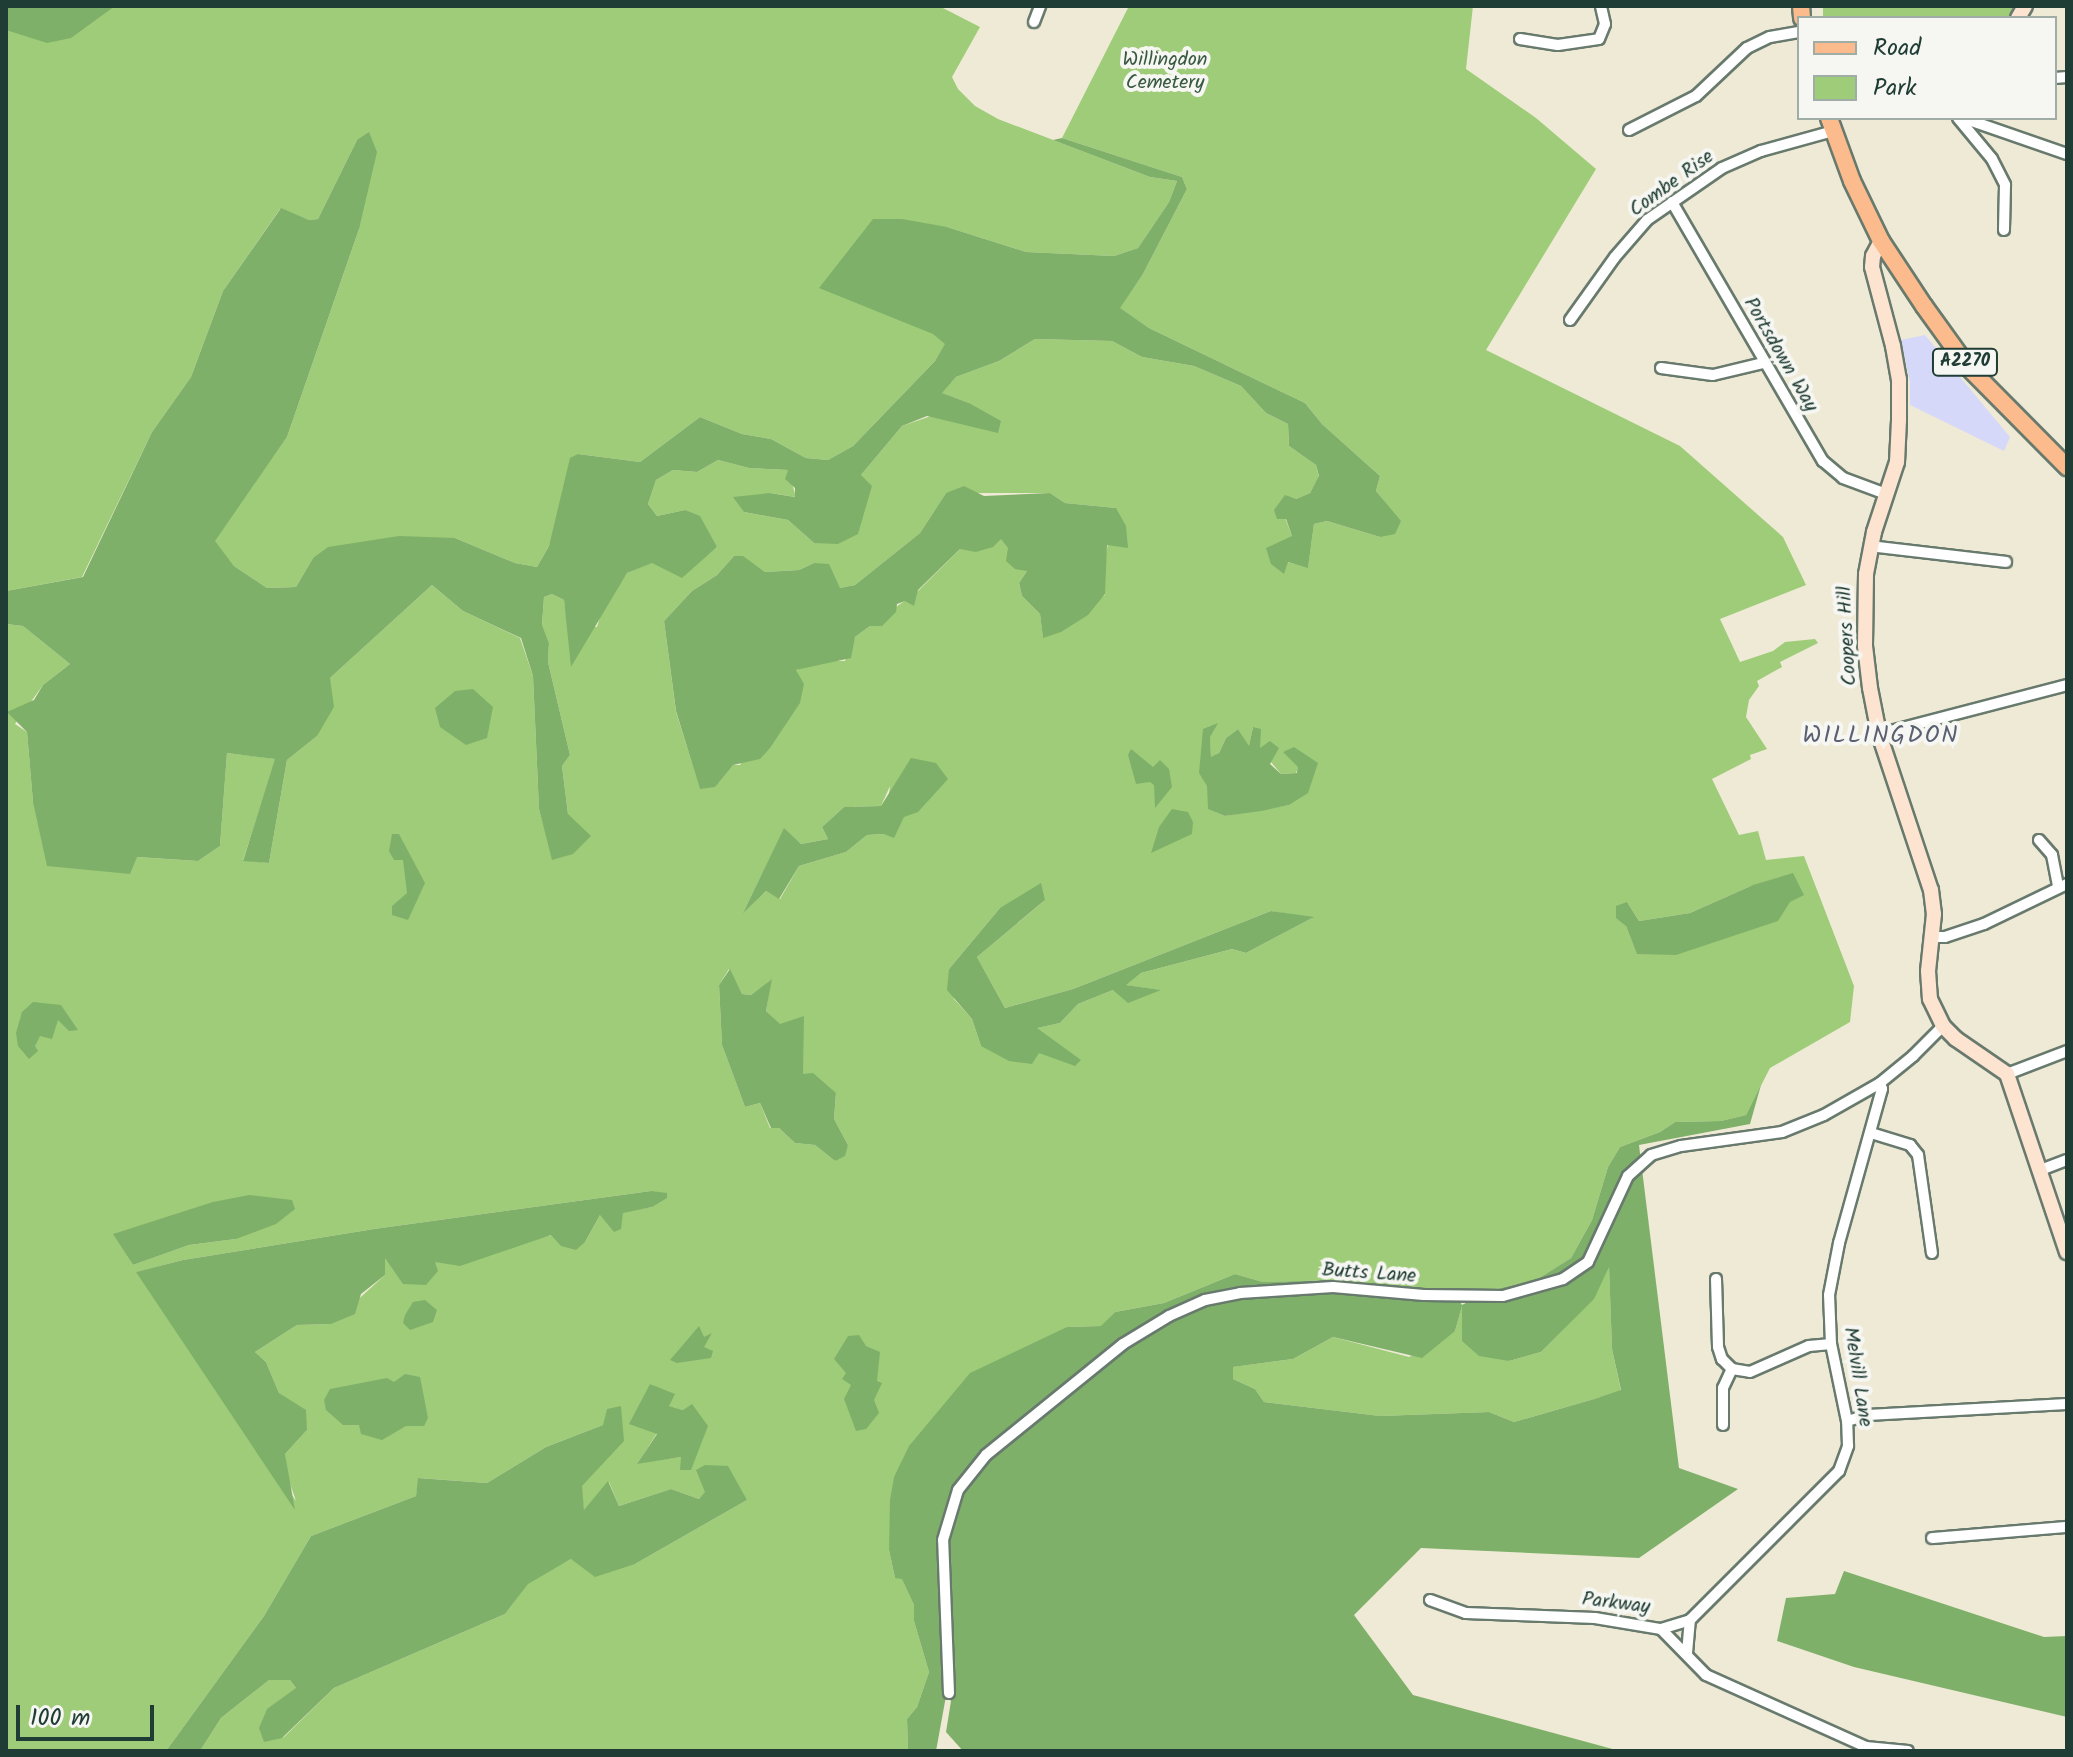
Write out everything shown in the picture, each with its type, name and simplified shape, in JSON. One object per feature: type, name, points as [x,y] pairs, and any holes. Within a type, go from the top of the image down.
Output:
[{"type":"main road","name":"A2270","points":[[1831,124],[1881,241],[1968,367],[2067,467]]},
{"type":"street","points":[[1034,22],[1040,6]]},
{"type":"street","points":[[1520,39],[1558,45],[1599,39],[1605,24],[1601,6]]},
{"type":"street","points":[[1629,130],[1696,96],[1714,83],[1747,48],[1770,37],[1797,32]]},
{"type":"street","points":[[1962,120],[1992,159],[2005,185],[2004,230]]},
{"type":"street","points":[[1966,120],[2067,154]]},
{"type":"street","name":"Combe Rise","points":[[1570,320],[1615,257],[1647,220],[1722,168],[1831,124]]},
{"type":"street","name":"Portsdown Way","points":[[1672,202],[1763,363],[1823,461],[1843,478],[1886,494]]},
{"type":"street","name":"Coopers Hill","points":[[1881,241],[1872,260],[1899,379],[1897,462],[1870,546],[1865,586],[1865,646],[1879,734],[1931,890],[1933,937],[1928,971],[1930,999],[1943,1026]]},
{"type":"street","points":[[1661,368],[1713,375],[1763,363]]},
{"type":"street","points":[[1870,546],[2006,562]]},
{"type":"street","points":[[1879,734],[2067,685]]},
{"type":"street","points":[[1933,937],[1945,937],[1984,924],[2062,885],[2052,855],[2039,840]]},
{"type":"street","points":[[1943,1026],[2007,1074],[2067,1252]]},
{"type":"street","name":"Butts Lane","points":[[949,1693],[943,1540],[958,1490],[986,1455],[1123,1344],[1169,1316],[1205,1300],[1240,1293],[1333,1287],[1424,1295],[1503,1296],[1536,1290],[1563,1279],[1588,1262],[1628,1176],[1651,1155],[1681,1146],[1782,1132],[1824,1115],[1880,1083],[1943,1026]]},
{"type":"street","points":[[2007,1074],[2067,1051]]},
{"type":"street","name":"Melvill Lane","points":[[1690,1620],[1839,1471],[1848,1446],[1847,1421],[1831,1344],[1829,1295],[1836,1256],[1882,1089],[1880,1083]]},
{"type":"street","points":[[1871,1133],[1910,1145],[1918,1155],[1932,1253]]},
{"type":"street","points":[[2038,1171],[2067,1160]]},
{"type":"street","points":[[1716,1279],[1718,1347],[1722,1359],[1732,1369],[1750,1372],[1767,1368],[1798,1350],[1831,1344]]},
{"type":"street","points":[[1723,1425],[1723,1388],[1732,1369]]},
{"type":"street","points":[[1847,1421],[1868,1415],[2067,1404]]},
{"type":"street","points":[[1932,1538],[2067,1527]]},
{"type":"street","name":"Parkway","points":[[1430,1600],[1466,1613],[1595,1618],[1661,1629],[1706,1675],[1866,1747],[1908,1751]]},
{"type":"street","points":[[1661,1629],[1690,1620],[1687,1653]]},
{"type":"shaded area","points":[[1925,335],[2010,437],[2004,451],[1910,405],[1910,382],[1901,340]]},
{"type":"green space","points":[[6,6],[939,6],[980,27],[952,77],[958,89],[975,106],[998,119],[1150,177],[1177,181],[1169,202],[1138,248],[1114,256],[1026,252],[947,227],[934,334],[946,344],[935,361],[853,446],[828,460],[806,458],[771,439],[742,434],[700,417],[640,462],[578,454],[549,546],[537,567],[515,563],[455,538],[313,558],[296,587],[267,588],[234,566],[214,541],[287,437],[359,229],[357,140],[318,219],[309,220],[280,209],[223,291],[191,377],[152,432],[82,577],[6,591]]},
{"type":"green space","points":[[6,6],[115,6],[71,38],[47,43],[6,30]]},
{"type":"green space","name":"Willingdon Cemetery","points":[[1129,6],[1473,6],[1466,69],[1536,118],[1596,169],[1486,350],[1680,446],[1783,537],[1806,585],[1720,619],[1740,662],[1773,651],[1785,642],[1815,639],[1818,643],[1780,662],[1782,667],[1757,681],[1759,686],[1749,700],[1746,717],[1767,749],[1750,755],[1751,759],[1712,779],[1739,835],[1758,831],[1766,860],[1804,856],[1854,986],[1850,1022],[1770,1068],[1746,1115],[1721,1121],[1675,1122],[1660,1132],[1620,1147],[1608,1167],[1592,1220],[1571,1258],[1536,1280],[1491,1290],[1375,1287],[1340,1280],[1263,1282],[1235,1274],[1164,1303],[1115,1312],[1102,1326],[1067,1327],[889,1550],[895,1578],[902,1578],[914,1605],[914,1621],[929,1672],[917,1707],[907,1719],[908,1751],[200,1751],[221,1718],[269,1680],[290,1680],[296,1688],[283,1738],[334,1688],[505,1614],[528,1583],[571,1559],[635,1564],[747,1500],[705,1493],[699,1499],[671,1489],[619,1506],[609,1482],[584,1511],[581,1486],[623,1441],[603,1425],[546,1447],[487,1483],[419,1478],[416,1496],[311,1536],[264,1616],[166,1751],[6,1751],[6,624],[23,626],[70,664],[43,685],[15,724],[27,732],[33,802],[136,857],[198,861],[220,846],[227,753],[276,759],[243,860],[269,863],[287,760],[317,736],[330,678],[432,585],[463,611],[520,638],[533,676],[539,809],[553,860],[568,814],[562,766],[570,755],[548,662],[549,643],[542,626],[544,597],[552,594],[564,600],[567,621],[597,627],[602,610],[627,573],[652,562],[705,557],[717,547],[685,510],[657,516],[648,504],[656,480],[673,470],[697,472],[718,460],[749,468],[788,470],[796,497],[770,493],[744,512],[788,520],[814,543],[861,475],[902,426],[969,403],[941,393],[956,377],[999,361],[1035,339],[1112,341],[1142,357],[1194,366],[1241,386],[1266,413],[1288,424],[1289,446],[1316,465],[1319,477],[1310,493],[1296,499],[1285,518],[1292,536],[1287,562],[1308,567],[1314,524],[1327,521],[1380,537],[1400,521],[1376,491],[1380,476],[1322,424],[1305,403],[1149,328],[1119,308],[1143,274],[1187,189],[1182,177],[1062,138]],"holes":[[[946,493],[1050,493],[1065,503],[1116,508],[1104,562],[1105,595],[1043,637],[1040,614],[1022,596],[1019,583],[1027,571],[1001,538],[960,549],[918,591],[855,637],[845,661],[827,661],[796,670],[798,677],[740,765],[733,765],[700,788],[676,712],[664,621],[692,591],[717,575],[734,556],[743,557],[765,572],[799,570],[814,563],[840,588],[855,585],[920,533]],[[1209,724],[1211,758],[1219,753],[1226,738],[1238,729],[1249,747],[1253,727],[1260,749],[1281,774],[1296,773],[1298,768],[1289,805],[1225,816],[1209,809]],[[890,786],[884,834],[867,835],[846,852],[799,866],[780,899],[766,891],[744,911],[784,829],[801,844],[828,839],[822,827],[844,807],[881,806]],[[1753,885],[1637,953],[1626,926],[1627,902],[1639,921],[1690,913]],[[1044,901],[977,957],[1005,1008],[1073,989],[1271,911],[1312,918],[1246,953],[1232,949],[1141,973],[1125,985],[1159,990],[1113,990],[1078,1004],[1060,1023],[1036,1028],[1043,1035],[981,1046],[972,1019],[954,999],[949,969],[1000,908]],[[729,969],[742,994],[751,995],[771,980],[766,1011],[780,1025],[803,1017],[803,1075],[836,1093],[834,1119],[848,1145],[835,1161],[815,1145],[795,1143],[779,1128],[770,1128],[760,1103],[745,1107],[722,1045],[719,985]],[[651,1191],[652,1207],[600,1215],[585,1242],[552,1235],[435,1262],[385,1256],[385,1275],[331,1324],[297,1325],[255,1352],[266,1362],[279,1393],[307,1430],[285,1454],[286,1472],[296,1501],[137,1272],[183,1260],[374,1229]],[[169,1217],[236,1239],[189,1245],[133,1265],[114,1234]],[[651,1384],[668,1406],[683,1410],[691,1470],[681,1457],[638,1463],[657,1433]]]},
{"type":"green space","points":[[1823,6],[2013,6],[2013,16],[1823,16]]},
{"type":"green space","points":[[369,132],[377,152],[359,229],[287,437],[215,541],[234,566],[267,588],[296,587],[313,558],[328,547],[399,536],[455,538],[515,563],[537,567],[549,546],[570,458],[578,454],[640,462],[700,417],[742,434],[771,439],[806,458],[828,460],[853,446],[935,361],[945,344],[933,334],[819,288],[873,219],[902,219],[947,227],[1026,252],[1114,256],[1138,248],[1169,202],[1177,181],[1150,177],[1053,140],[1062,138],[1182,177],[1187,189],[1143,274],[1120,308],[1149,328],[1305,403],[1322,424],[1380,476],[1376,491],[1401,521],[1395,534],[1380,537],[1327,521],[1314,524],[1308,568],[1288,562],[1284,574],[1271,564],[1266,548],[1292,536],[1286,519],[1277,519],[1274,510],[1285,495],[1296,499],[1310,493],[1319,476],[1316,465],[1289,446],[1288,424],[1266,413],[1241,386],[1194,366],[1142,357],[1112,341],[1035,339],[999,361],[956,377],[942,393],[969,403],[1001,421],[998,433],[927,416],[902,426],[861,475],[872,486],[858,534],[838,544],[814,543],[788,520],[744,512],[733,497],[770,493],[795,497],[795,488],[785,479],[788,470],[749,468],[718,460],[697,472],[673,470],[656,480],[648,504],[657,516],[685,510],[700,516],[717,547],[682,578],[652,563],[627,573],[571,667],[564,600],[552,594],[544,597],[542,625],[549,643],[548,662],[570,755],[562,766],[568,814],[591,836],[573,854],[552,860],[539,809],[533,676],[521,638],[463,611],[432,585],[330,678],[334,707],[317,736],[287,760],[269,863],[243,861],[275,759],[227,753],[220,846],[198,861],[137,857],[130,874],[47,866],[33,802],[27,732],[7,712],[34,700],[43,685],[70,664],[23,626],[6,624],[6,591],[83,577],[152,432],[191,377],[223,291],[281,208],[309,220],[318,219],[357,140]]},
{"type":"green space","points":[[964,486],[984,496],[1050,493],[1065,503],[1116,508],[1126,526],[1128,548],[1107,545],[1105,594],[1088,615],[1061,632],[1043,638],[1040,614],[1022,596],[1019,583],[1027,571],[1015,569],[1006,561],[1008,548],[1001,539],[993,547],[976,552],[960,549],[918,590],[914,606],[905,601],[897,604],[896,612],[882,626],[870,626],[855,637],[851,658],[796,670],[804,684],[800,703],[770,748],[760,759],[733,765],[715,787],[700,789],[676,711],[664,621],[692,591],[717,575],[734,556],[743,556],[765,572],[799,570],[814,563],[829,564],[840,588],[855,585],[920,533],[946,493]]},
{"type":"green space","points":[[473,689],[493,707],[487,738],[466,745],[440,727],[435,708],[455,691]]},
{"type":"green space","points":[[1218,723],[1210,737],[1211,757],[1219,753],[1226,738],[1238,729],[1249,746],[1253,727],[1261,729],[1260,748],[1270,741],[1279,748],[1270,764],[1281,774],[1297,773],[1298,767],[1283,752],[1294,747],[1318,763],[1308,793],[1289,805],[1261,811],[1225,816],[1208,809],[1207,786],[1199,773],[1203,729]]},
{"type":"green space","points":[[1131,749],[1153,767],[1160,760],[1169,769],[1172,787],[1155,808],[1154,785],[1150,782],[1136,784],[1128,755]]},
{"type":"green space","points":[[911,758],[936,763],[948,779],[918,812],[904,817],[894,838],[884,834],[867,835],[846,852],[799,866],[779,899],[766,891],[743,913],[784,828],[801,844],[828,839],[822,827],[844,807],[881,806]]},
{"type":"green space","points":[[1172,809],[1188,812],[1193,822],[1192,834],[1151,853],[1159,827]]},
{"type":"green space","points":[[392,834],[399,834],[425,883],[408,920],[392,915],[392,906],[407,893],[403,860],[394,860],[389,851]]},
{"type":"green space","points":[[1793,873],[1804,895],[1790,902],[1778,921],[1676,955],[1637,954],[1626,926],[1616,918],[1616,906],[1627,902],[1639,921],[1690,913],[1753,885]]},
{"type":"green space","points":[[1041,883],[1045,900],[977,957],[1005,1008],[1073,989],[1271,911],[1314,917],[1246,953],[1232,949],[1141,973],[1126,985],[1161,990],[1128,1003],[1113,990],[1078,1004],[1060,1023],[1037,1028],[1081,1060],[1075,1066],[1039,1053],[1032,1064],[1009,1061],[981,1046],[972,1019],[947,990],[949,969],[1000,908]]},
{"type":"green space","points":[[730,969],[742,994],[751,995],[772,979],[766,1011],[780,1024],[804,1016],[803,1074],[813,1073],[836,1093],[834,1119],[848,1145],[845,1156],[835,1161],[815,1145],[795,1143],[779,1128],[771,1128],[760,1103],[745,1107],[722,1045],[719,985]]},
{"type":"green space","points":[[33,1002],[61,1005],[78,1030],[69,1031],[58,1020],[52,1039],[40,1036],[35,1046],[38,1051],[29,1059],[18,1046],[16,1033],[22,1012]]},
{"type":"green space","points":[[1761,1085],[1750,1124],[1639,1145],[1679,1468],[1738,1489],[1639,1558],[1421,1548],[1354,1615],[1413,1695],[1620,1751],[963,1751],[946,1732],[951,1701],[946,1696],[936,1751],[908,1751],[907,1719],[917,1707],[929,1672],[914,1621],[914,1605],[902,1579],[895,1578],[889,1550],[890,1500],[894,1477],[909,1446],[970,1373],[1067,1327],[1101,1326],[1115,1312],[1164,1303],[1235,1274],[1263,1282],[1340,1280],[1459,1300],[1462,1305],[1491,1290],[1536,1280],[1571,1258],[1592,1220],[1608,1167],[1620,1147],[1660,1132],[1675,1122],[1721,1121],[1746,1115]],"holes":[[[1609,1267],[1612,1349],[1621,1390],[1514,1422],[1489,1412],[1380,1416],[1264,1402],[1255,1389],[1233,1379],[1233,1367],[1293,1359],[1333,1337],[1422,1358],[1455,1331],[1462,1306],[1462,1341],[1479,1356],[1509,1361],[1541,1352],[1594,1299]]]},
{"type":"green space","points":[[651,1191],[667,1193],[667,1198],[652,1207],[623,1213],[621,1229],[614,1232],[600,1215],[585,1242],[576,1250],[561,1246],[551,1235],[460,1266],[435,1262],[438,1271],[426,1285],[403,1284],[385,1258],[385,1275],[361,1294],[355,1314],[331,1324],[297,1325],[255,1352],[266,1362],[279,1393],[306,1410],[307,1430],[285,1454],[295,1510],[136,1272],[183,1260],[374,1229]]},
{"type":"green space","points":[[249,1195],[292,1200],[295,1209],[276,1224],[236,1239],[189,1245],[133,1265],[113,1234],[213,1202]]},
{"type":"green space","points":[[1609,1265],[1612,1349],[1621,1391],[1514,1422],[1489,1412],[1380,1416],[1264,1402],[1255,1389],[1233,1379],[1232,1367],[1293,1359],[1333,1337],[1409,1357],[1455,1331],[1462,1305],[1462,1341],[1509,1361],[1541,1352],[1593,1299]]},
{"type":"green space","points":[[425,1300],[437,1310],[433,1322],[410,1330],[403,1323],[405,1315],[413,1302]]},
{"type":"green space","points":[[699,1326],[704,1337],[712,1333],[704,1347],[713,1351],[711,1358],[677,1363],[670,1360]]},
{"type":"green space","points":[[859,1335],[866,1346],[880,1352],[877,1381],[882,1383],[874,1400],[879,1413],[866,1429],[856,1431],[844,1399],[851,1385],[842,1379],[846,1373],[834,1359],[848,1336]]},
{"type":"green space","points":[[405,1374],[420,1377],[428,1418],[424,1426],[406,1426],[382,1440],[361,1434],[359,1425],[343,1425],[326,1410],[324,1400],[330,1389],[387,1378],[394,1382]]},
{"type":"green space","points":[[650,1384],[675,1394],[669,1406],[683,1410],[692,1404],[708,1426],[691,1470],[680,1470],[681,1457],[637,1464],[657,1434],[629,1424]]},
{"type":"green space","points":[[621,1406],[624,1441],[582,1486],[584,1510],[608,1481],[619,1506],[671,1489],[699,1499],[705,1492],[696,1470],[705,1465],[728,1466],[747,1500],[635,1564],[595,1577],[571,1559],[528,1584],[505,1614],[334,1688],[282,1738],[264,1742],[259,1728],[267,1709],[296,1688],[290,1680],[269,1680],[221,1718],[200,1751],[166,1751],[264,1616],[311,1536],[416,1496],[418,1478],[487,1483],[546,1447],[603,1425],[607,1409]]},
{"type":"green space","points":[[1844,1571],[2044,1637],[2067,1636],[2067,1717],[1854,1667],[1777,1641],[1786,1598],[1835,1594]]},
{"type":"district","name":"WILLINGDON","points":[[1881,736]]}]
